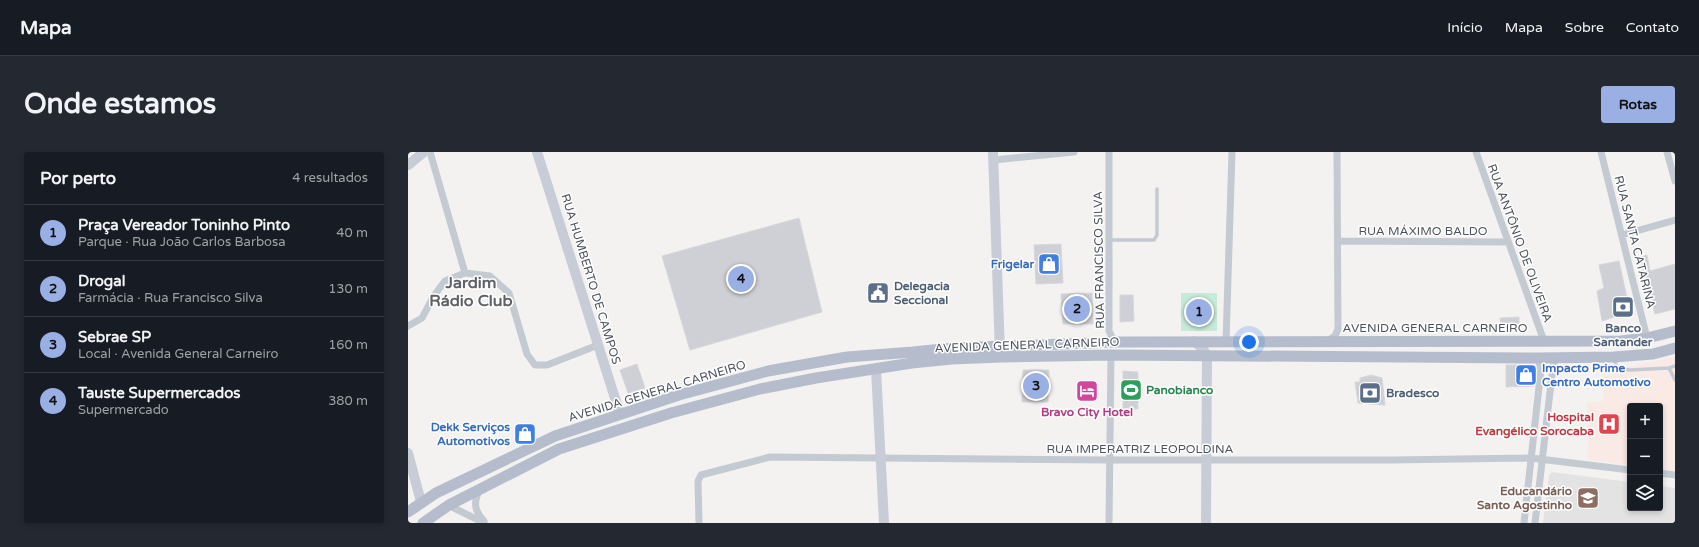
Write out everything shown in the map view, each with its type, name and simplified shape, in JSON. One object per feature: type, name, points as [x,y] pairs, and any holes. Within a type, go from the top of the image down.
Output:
[{"type":"main road","points":[[408,165],[424,152]]},
{"type":"main road","name":"RUA HUMBERTO DE CAMPOS","points":[[537,152],[620,414]]},
{"type":"main road","points":[[994,156],[1000,357]]},
{"type":"main road","name":"AVENIDA GENERAL CARNEIRO","points":[[408,512],[421,502],[473,474],[555,436],[679,395],[768,371],[825,360],[880,353],[1000,345],[1117,342],[1329,340],[1621,341],[1647,338],[1675,330]]},
{"type":"main road","points":[[1194,341],[1200,345],[1207,354],[1206,523]]},
{"type":"main road","name":"AVENIDA GENERAL CARNEIRO","points":[[423,523],[448,505],[479,491],[559,449],[671,413],[760,389],[876,369],[952,359],[1000,357],[1207,354],[1556,358],[1614,357],[1653,354],[1675,348]]},
{"type":"main road","points":[[876,369],[884,523]]},
{"type":"main road","points":[[559,449],[585,435],[619,422],[620,414]]},
{"type":"main road","points":[[408,453],[421,502],[427,507],[433,508],[448,505]]},
{"type":"street","points":[[430,152],[465,273]]},
{"type":"street","points":[[994,156],[1074,152]]},
{"type":"street","name":"RUA FRANCISCO SILVA","points":[[1109,152],[1109,331],[1117,342]]},
{"type":"street","points":[[1226,341],[1232,152]]},
{"type":"street","points":[[1329,340],[1335,336],[1338,329],[1337,152]]},
{"type":"street","name":"RUA ANTÔNIO DE OLIVEIRA","points":[[1476,152],[1544,341]]},
{"type":"street","name":"RUA SANTA CATARINA","points":[[1601,152],[1647,338]]},
{"type":"street","points":[[1667,152],[1675,181]]},
{"type":"street","points":[[1622,235],[1675,220]]},
{"type":"street","name":"RUA MÁXIMO BALDO","points":[[1338,241],[1508,242]]},
{"type":"street","points":[[408,326],[422,318],[433,297],[446,281],[465,273],[490,276],[509,293],[527,354],[535,364],[547,365],[598,345]]},
{"type":"street","points":[[1109,523],[1111,355]]},
{"type":"street","points":[[1524,523],[1541,369],[1538,358]]},
{"type":"street","points":[[1535,523],[1553,366],[1556,358]]},
{"type":"street","name":"RUA IMPERATRIZ LEOPOLDINA","points":[[699,523],[698,481],[701,475],[710,471],[770,457],[1109,460],[1393,460],[1543,458],[1627,470]]},
{"type":"street","points":[[1663,474],[1675,475]]},
{"type":"street","points":[[479,491],[476,498],[476,510],[485,523]]},
{"type":"street","points":[[448,505],[485,523]]},
{"type":"lane","points":[[1109,240],[1156,239],[1157,189]]},
{"type":"lane","points":[[1614,357],[1616,365],[1619,368],[1630,370],[1669,368],[1675,366]]},
{"type":"lane","points":[[1669,368],[1675,380]]},
{"type":"shaded area","name":"Hospital Evangélico Sorocaba","points":[[1675,357],[1675,471],[1663,469],[1663,403],[1627,403],[1627,465],[1587,459],[1587,403],[1604,401],[1601,369],[1616,369]]},
{"type":"shaded area","name":"Educandário Santo Agostinho","points":[[1552,472],[1627,482],[1627,511],[1663,511],[1663,486],[1675,488],[1675,523],[1543,523],[1549,475]]},
{"type":"green space","points":[[1181,293],[1217,293],[1217,331],[1181,331]]},
{"type":"building","points":[[799,218],[822,312],[690,350],[662,256]]},
{"type":"building","name":"Frigelar","points":[[1061,244],[1063,283],[1036,284],[1034,245]]},
{"type":"building","points":[[1647,255],[1650,271],[1675,264],[1675,309],[1655,314],[1640,257]]},
{"type":"building","points":[[1619,261],[1630,312],[1602,321],[1597,291],[1604,288],[1599,265]]},
{"type":"building","points":[[1092,293],[1093,324],[1063,324],[1061,294]]},
{"type":"building","points":[[1120,295],[1133,295],[1134,321],[1120,322]]},
{"type":"building","points":[[1519,317],[1519,328],[1501,329],[1500,318]]},
{"type":"building","points":[[637,364],[645,388],[628,393],[620,370]]},
{"type":"building","points":[[1506,365],[1533,365],[1534,386],[1506,387]]},
{"type":"building","points":[[1023,370],[1049,370],[1048,402],[1022,402]]},
{"type":"building","name":"Panobianco","points":[[1123,371],[1138,372],[1138,409],[1123,409]]},
{"type":"building","name":"Bradesco","points":[[1371,375],[1382,378],[1385,405],[1358,403],[1355,382],[1360,382],[1360,378]]},
{"type":"place","name":"Frigelar","points":[[1049,264]]},
{"type":"place","name":"Tauste Supermercados","points":[[741,279]]},
{"type":"place","name":"Delegacia Seccional","points":[[878,293]]},
{"type":"place","name":"Banco Santander","points":[[1623,307]]},
{"type":"place","name":"Drogal","points":[[1077,309]]},
{"type":"place","name":"Praça Vereador Toninho Pinto","points":[[1199,312]]},
{"type":"place","name":"Impacto Prime Centro Automotivo","points":[[1526,375]]},
{"type":"place","name":"Sebrae SP","points":[[1036,386]]},
{"type":"place","name":"Panobianco","points":[[1131,390]]},
{"type":"place","name":"Bravo City Hotel","points":[[1087,391]]},
{"type":"place","name":"Bradesco","points":[[1370,393]]},
{"type":"place","name":"Hospital Evangélico Sorocaba","points":[[1609,424]]},
{"type":"place","name":"Dekk Serviços Automotivos","points":[[525,434]]},
{"type":"place","name":"Educandário Santo Agostinho","points":[[1588,498]]},
{"type":"district","name":"Jardim Rádio Club","points":[[471,292]]}]
